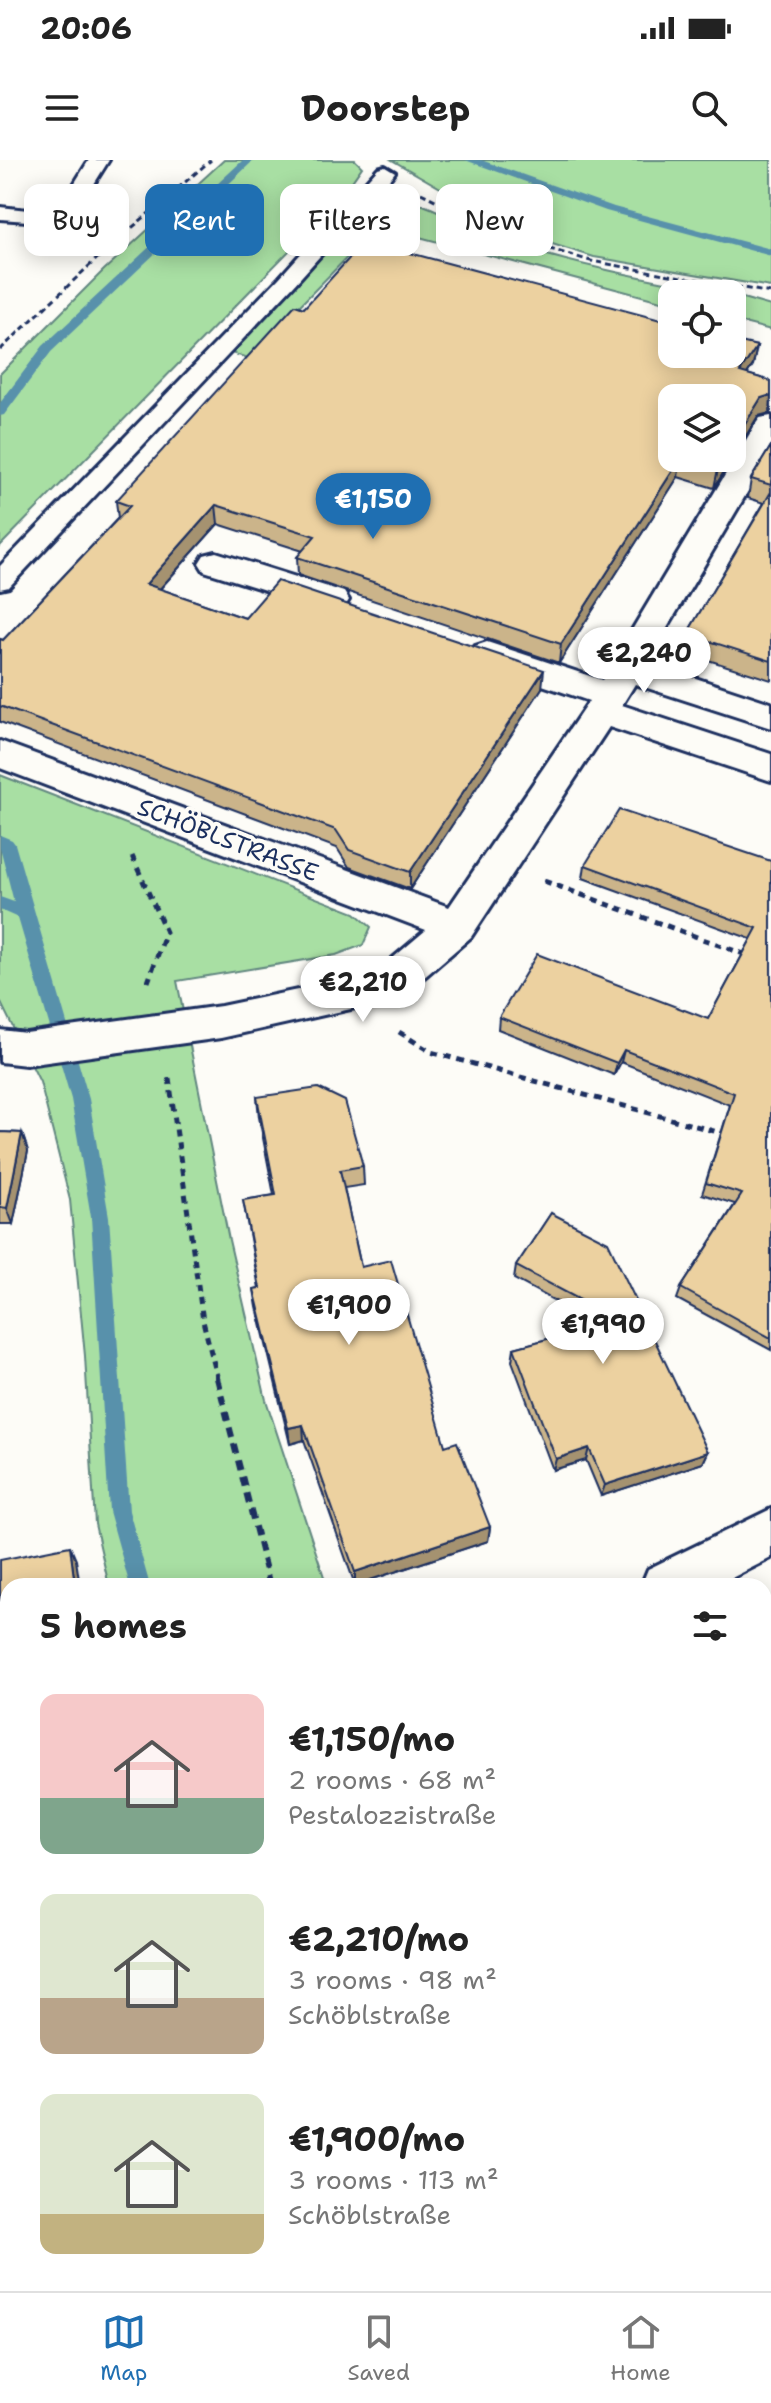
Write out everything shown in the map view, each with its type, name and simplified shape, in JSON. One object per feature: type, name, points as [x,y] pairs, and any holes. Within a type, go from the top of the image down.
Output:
[{"type":"street","points":[[13,1048],[221,1022],[386,987],[457,926],[762,460],[771,425]]},
{"type":"street","points":[[216,563],[361,610]]},
{"type":"street","points":[[460,645],[612,691],[771,716]]},
{"type":"street","points":[[612,691],[771,768]]},
{"type":"street","name":"SCHÖBLSTRASSE","points":[[0,754],[457,926]]},
{"type":"street","points":[[682,1578],[771,1532]]},
{"type":"lane","points":[[0,213],[62,220],[99,160]]},
{"type":"lane","points":[[0,581],[258,312],[385,172]]},
{"type":"path","points":[[0,350],[106,250],[211,160]]},
{"type":"path","points":[[385,172],[512,238],[591,261],[771,293]]},
{"type":"path","points":[[97,790],[149,889],[166,932],[146,977],[154,1031],[203,1321],[268,1578]]},
{"type":"path","points":[[545,882],[757,959]]},
{"type":"path","points":[[386,987],[395,1029],[431,1052],[741,1139]]},
{"type":"green space","points":[[224,160],[355,160],[362,167],[350,184],[280,184],[280,256],[284,256],[0,546],[0,374],[119,256],[129,256],[129,247],[145,232],[145,256],[264,256],[264,184],[198,184]]},
{"type":"green space","points":[[392,160],[771,160],[771,287],[746,283],[746,280],[730,280],[594,257],[553,244],[553,184],[436,185]]},
{"type":"green space","points":[[420,204],[436,211],[436,241],[420,237]]},
{"type":"green space","points":[[317,256],[348,256],[248,358],[231,353]]},
{"type":"green space","points":[[491,256],[550,256],[658,280],[658,300]]},
{"type":"green space","points":[[746,299],[771,306],[771,330],[746,324]]},
{"type":"green space","points":[[0,775],[355,913],[371,927],[363,945],[336,955],[177,981],[229,1240],[266,1400],[324,1578],[107,1578],[95,1524],[85,1356],[70,1200],[40,1082],[0,1001]]},
{"type":"building","points":[[351,256],[420,256],[658,319],[658,368],[743,368],[740,372],[771,381],[771,395],[761,398],[746,422],[746,384],[658,384],[658,472],[672,472],[561,644],[297,557],[315,536],[216,505],[146,584],[245,618],[277,581],[544,670],[410,872],[349,850],[336,830],[0,706],[0,639],[3,640],[130,506],[116,501],[295,305],[304,308]]},
{"type":"building","points":[[746,343],[757,346],[746,363]]},
{"type":"building","points":[[771,446],[771,485],[751,479]]},
{"type":"building","points":[[771,492],[771,661],[687,634]]},
{"type":"building","points":[[619,810],[771,861],[771,1338],[681,1288],[742,1194],[706,1183],[734,1093],[624,1050],[617,1063],[499,1017],[537,954],[708,1019],[757,928],[585,865]]},
{"type":"building","points":[[318,1088],[345,1101],[363,1166],[340,1170],[361,1267],[391,1260],[445,1446],[457,1442],[490,1527],[355,1572],[303,1425],[288,1428],[254,1289],[260,1288],[243,1200],[276,1195],[257,1097]]},
{"type":"building","points":[[0,1132],[22,1133],[7,1208],[0,1207]]},
{"type":"building","points":[[551,1213],[608,1242],[708,1452],[605,1485],[589,1448],[556,1459],[514,1348],[618,1320],[516,1266]]},
{"type":"building","points":[[70,1546],[74,1578],[0,1578],[0,1560]]},
{"type":"waterway","points":[[0,412],[47,349],[249,160]]},
{"type":"waterway","points":[[470,160],[610,209],[771,253]]},
{"type":"waterway","points":[[0,841],[7,844],[25,914]]},
{"type":"waterway","points":[[0,903],[25,914]]},
{"type":"waterway","points":[[25,914],[80,1099],[100,1217],[119,1511],[138,1578]]}]
